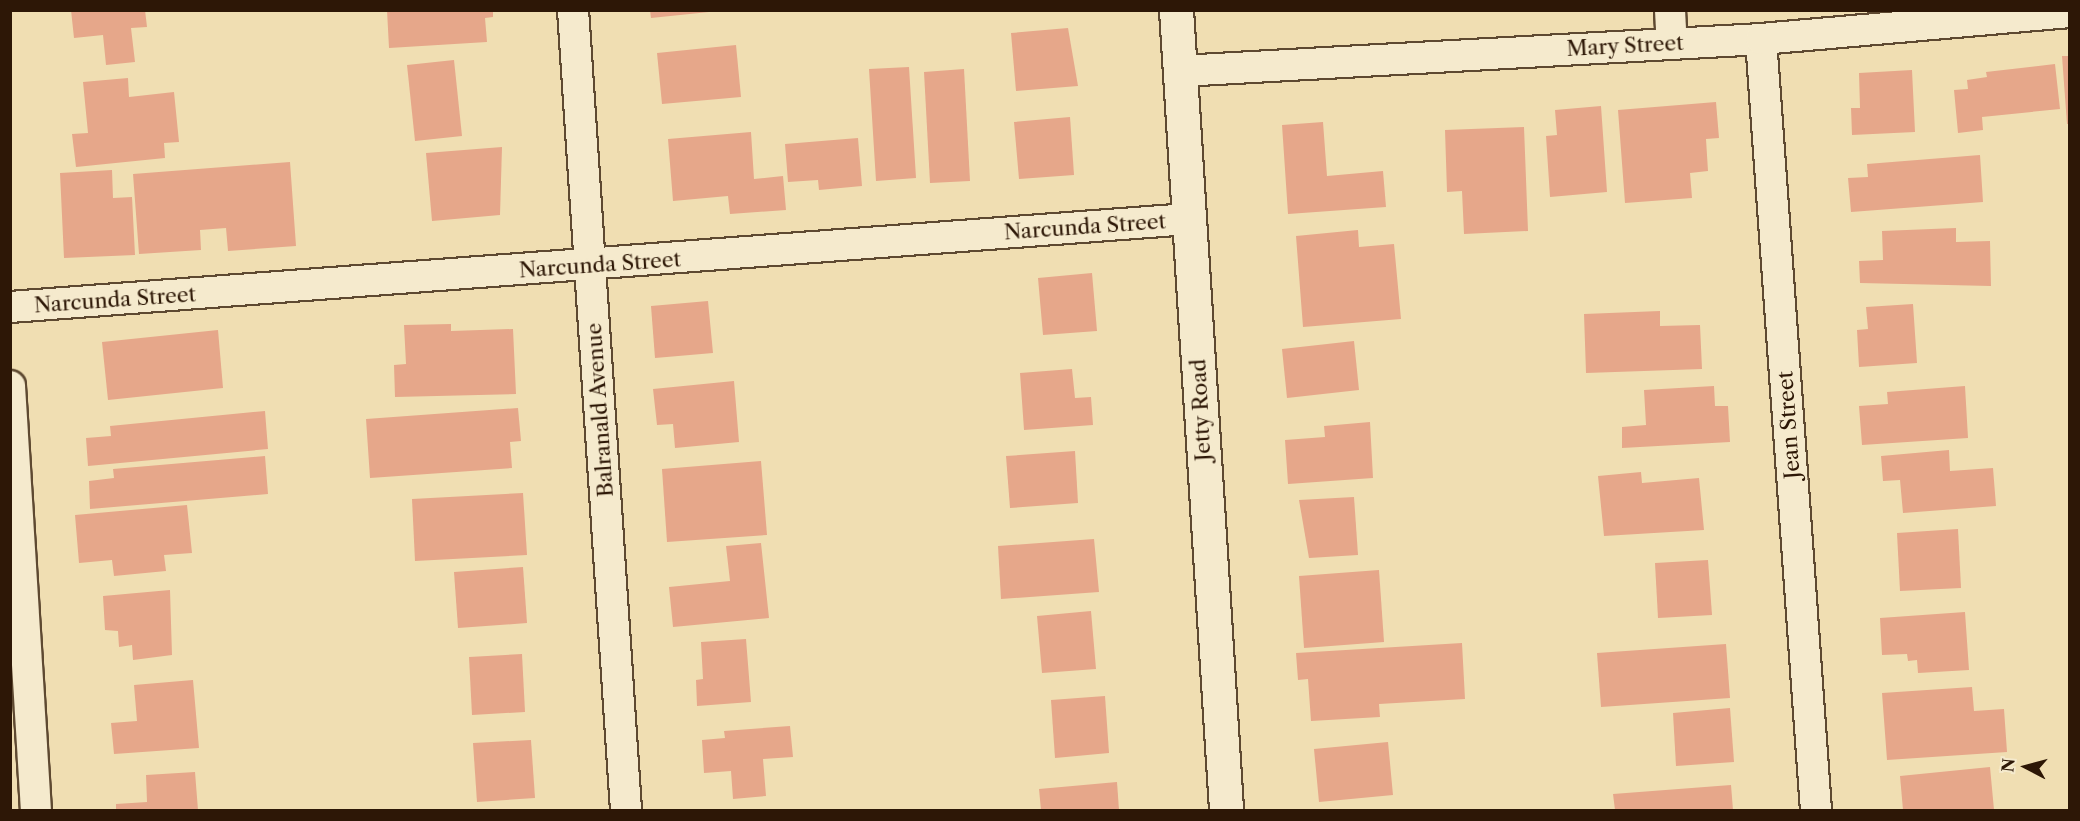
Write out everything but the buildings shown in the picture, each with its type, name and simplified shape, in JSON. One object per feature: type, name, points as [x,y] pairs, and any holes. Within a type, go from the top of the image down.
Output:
[{"type":"street","name":"Balranald Avenue","points":[[573,10],[626,810]]},
{"type":"street","name":"Jetty Road","points":[[1176,10],[1226,810]]},
{"type":"street","points":[[1670,10],[1672,43]]},
{"type":"street","name":"Mary Street","points":[[1180,71],[1761,39],[2070,12]]},
{"type":"street","name":"Jean Street","points":[[1761,39],[1816,810]]},
{"type":"street","name":"Narcunda Street","points":[[10,307],[590,266],[1189,219]]},
{"type":"street","points":[[10,386],[36,810]]}]
